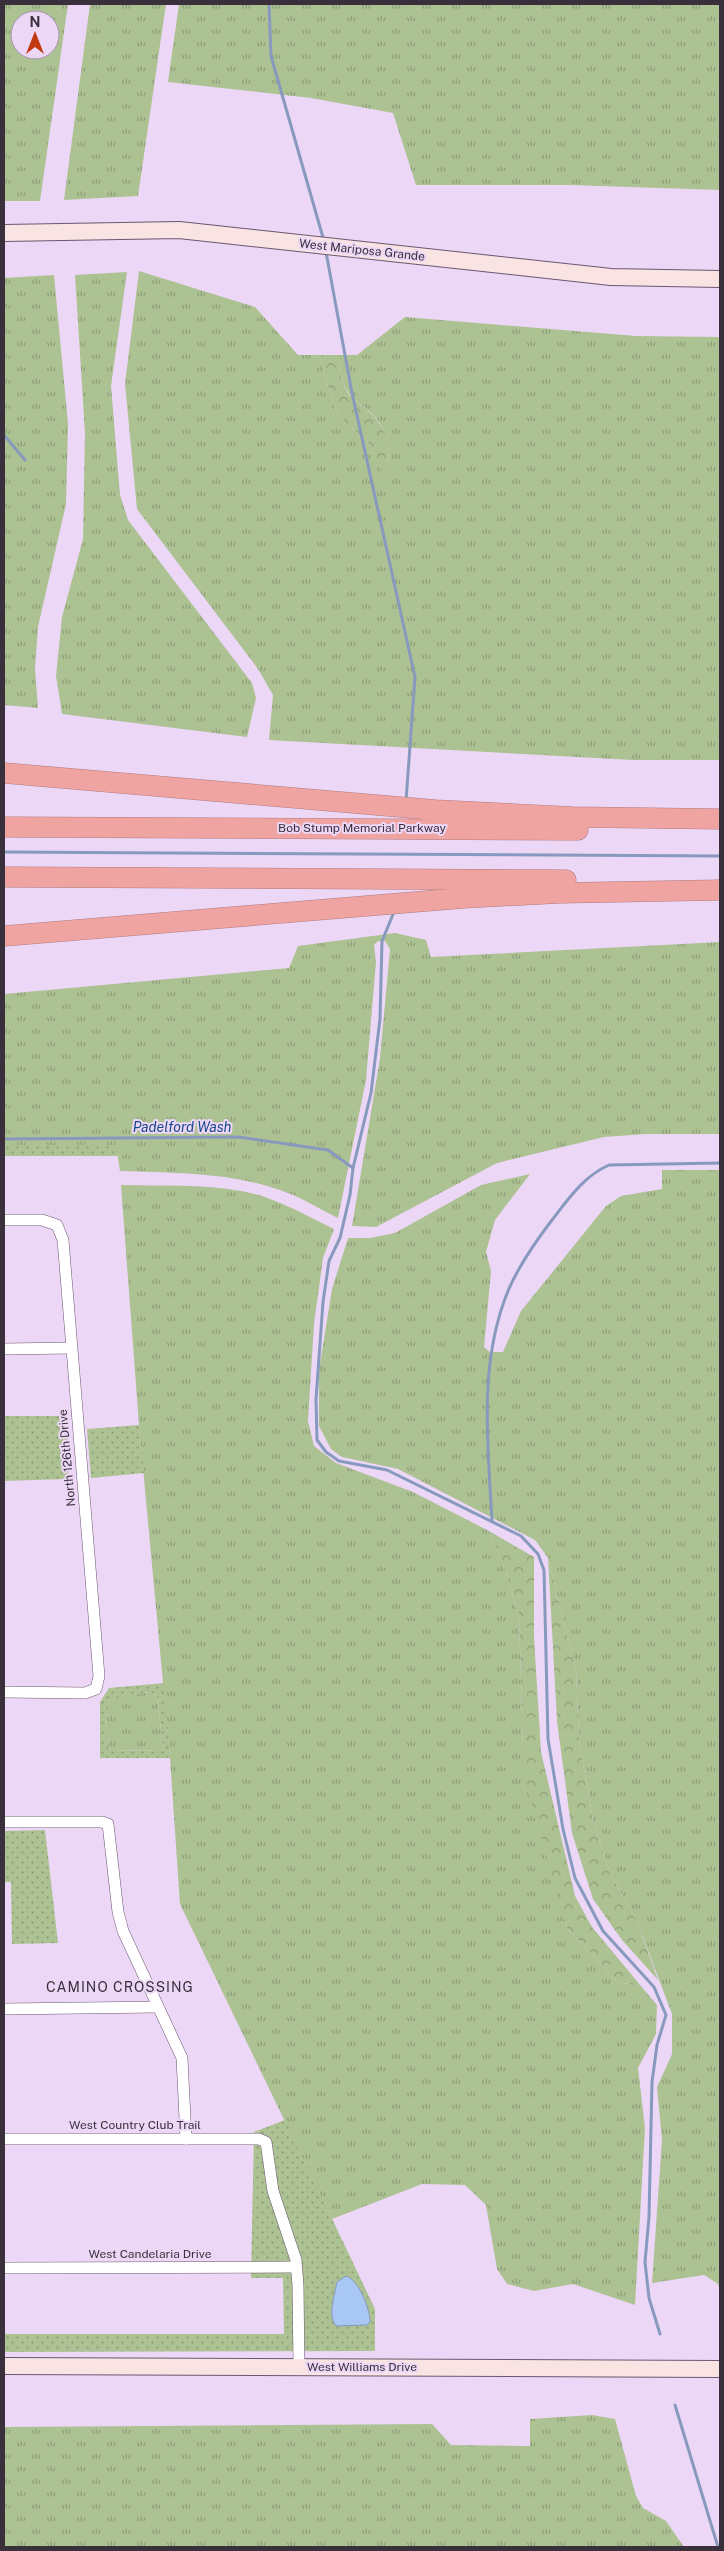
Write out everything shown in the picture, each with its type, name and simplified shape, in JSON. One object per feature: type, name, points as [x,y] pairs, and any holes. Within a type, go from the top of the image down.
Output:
[{"type":"highway","points":[[4,773],[382,806],[435,820],[573,817],[720,819]]},
{"type":"highway","name":"Bob Stump Memorial Parkway","points":[[4,827],[379,828],[435,820],[720,832]]},
{"type":"highway","points":[[4,877],[720,881]]},
{"type":"highway","points":[[4,936],[413,902],[559,893],[720,890]]},
{"type":"main road","name":"West Mariposa Grande","points":[[4,233],[178,230],[348,250],[611,277],[720,279]]},
{"type":"main road","name":"West Williams Drive","points":[[4,2366],[718,2369]]},
{"type":"street","name":"North 126th Drive","points":[[4,1220],[42,1220],[57,1225],[63,1240],[98,1666],[96,1689],[85,1693],[4,1692]]},
{"type":"street","points":[[4,1349],[72,1348]]},
{"type":"street","points":[[4,1822],[102,1822],[108,1824],[120,1920],[183,2063],[186,2139]]},
{"type":"street","points":[[4,2009],[158,2007]]},
{"type":"street","name":"West Country Club Trail","points":[[4,2139],[259,2139],[266,2142],[272,2191],[296,2267]]},
{"type":"street","points":[[296,2267],[299,2367]]},
{"type":"street","name":"West Candelaria Drive","points":[[4,2268],[296,2267]]},
{"type":"green space","points":[[4,4],[68,4],[40,201],[4,201]]},
{"type":"green space","points":[[90,4],[166,4],[138,196],[64,200]]},
{"type":"green space","points":[[179,4],[720,4],[720,190],[569,185],[416,185],[393,113],[311,98],[168,82]]},
{"type":"green space","points":[[139,271],[255,307],[298,355],[319,355],[334,407],[344,421],[369,443],[384,474],[389,454],[384,432],[377,419],[345,388],[341,375],[340,355],[357,355],[405,317],[636,336],[720,337],[720,760],[633,760],[269,740],[273,695],[258,669],[137,509],[125,384]]},
{"type":"green space","points":[[127,272],[111,386],[120,495],[128,520],[252,683],[256,698],[247,737],[62,714],[56,676],[62,617],[83,539],[85,433],[75,275]]},
{"type":"green space","points":[[54,275],[68,424],[66,504],[38,627],[35,669],[38,708],[4,705],[4,278]]},
{"type":"green space","points":[[319,355],[340,355],[341,375],[345,388],[351,397],[374,416],[381,426],[387,440],[389,455],[384,475],[369,443],[344,421],[334,407]]},
{"type":"green space","points":[[395,933],[426,940],[431,957],[720,942],[720,1134],[646,1134],[604,1137],[497,1163],[376,1227],[352,1226],[380,1058],[390,949],[385,941],[378,941],[374,945],[376,962],[366,1080],[338,1218],[293,1195],[251,1182],[208,1175],[120,1171],[116,1145],[4,1145],[4,994],[289,968],[298,946]]},
{"type":"green space","points":[[4,1145],[116,1145],[119,1156],[4,1156]]},
{"type":"green space","points":[[662,1170],[720,1170],[720,2291],[718,2284],[704,2275],[652,2283],[662,2140],[657,2087],[672,2054],[672,2014],[638,1924],[610,1873],[594,1825],[579,1741],[576,1669],[548,1558],[535,1540],[398,1469],[342,1457],[331,1449],[319,1426],[319,1370],[332,1289],[348,1238],[370,1238],[395,1233],[481,1185],[530,1174],[495,1220],[486,1252],[491,1271],[484,1347],[490,1352],[503,1352],[521,1311],[606,1206],[621,1196],[662,1189]]},
{"type":"green space","points":[[121,1185],[196,1186],[253,1193],[300,1212],[334,1229],[323,1258],[314,1324],[308,1421],[314,1446],[336,1463],[413,1492],[489,1531],[503,1564],[519,1615],[523,1748],[567,1928],[617,1982],[641,1986],[657,2005],[656,2034],[638,2068],[645,2128],[635,2305],[573,2284],[534,2291],[507,2284],[497,2269],[486,2205],[465,2185],[422,2184],[332,2219],[180,1904],[170,1758],[139,1425]]},
{"type":"green space","points":[[4,1416],[66,1416],[69,1471],[65,1479],[4,1481]]},
{"type":"green space","points":[[139,1425],[144,1473],[91,1478],[87,1429]]},
{"type":"green space","points":[[489,1531],[534,1557],[534,1637],[541,1752],[575,1896],[592,1927],[641,1986],[617,1982],[567,1928],[528,1792],[523,1748],[519,1615],[503,1564]]},
{"type":"green space","points":[[548,1558],[576,1669],[579,1741],[594,1825],[610,1873],[638,1924],[658,1980],[622,1940],[593,1899],[572,1833],[557,1721]]},
{"type":"green space","points":[[164,1683],[170,1758],[100,1758],[100,1702],[109,1688]],"holes":[[[151,1692],[157,1696],[163,1749],[159,1751],[111,1750],[108,1748],[107,1711],[114,1699]]]},
{"type":"green space","points":[[151,1692],[157,1696],[163,1749],[160,1751],[111,1750],[108,1748],[107,1710],[109,1703],[122,1696]]},
{"type":"green space","points":[[45,1830],[58,1943],[12,1944],[11,1882],[4,1882],[4,1831]]},
{"type":"green space","points":[[285,2120],[375,2309],[375,2351],[4,2352],[4,2334],[284,2334],[283,2278],[251,2278],[254,2132]]},
{"type":"green space","points":[[592,2415],[615,2419],[636,2496],[643,2508],[666,2521],[684,2547],[4,2547],[4,2427],[432,2424],[451,2445],[530,2446],[530,2419]]},
{"type":"water","points":[[346,2276],[355,2283],[366,2303],[370,2316],[370,2322],[367,2325],[336,2326],[333,2322],[332,2305],[337,2282]]},
{"type":"waterway","points":[[269,4],[271,56],[324,241]]},
{"type":"waterway","points":[[326,252],[352,393],[415,677],[406,801]]},
{"type":"waterway","points":[[4,435],[25,460]]},
{"type":"waterway","points":[[4,852],[720,856]]},
{"type":"waterway","points":[[394,912],[382,941],[380,1019],[371,1093],[353,1168],[350,1195],[340,1238],[329,1261],[323,1302],[316,1399],[317,1440],[326,1452],[339,1461],[387,1470],[521,1536],[538,1554],[544,1570],[548,1739],[563,1829],[575,1878],[603,1931],[654,1987],[666,2015],[657,2045],[652,2082],[649,2217],[645,2262],[649,2298],[660,2334]]},
{"type":"waterway","name":"Padelford Wash","points":[[4,1139],[239,1137],[328,1150],[353,1168]]},
{"type":"waterway","points":[[492,1521],[487,1434],[487,1405],[492,1347],[508,1291],[528,1254],[577,1188],[592,1175],[609,1165],[720,1163]]},
{"type":"waterway","points":[[675,2405],[718,2547]]},
{"type":"district","name":"CAMINO CROSSING","points":[[120,1987]]}]
